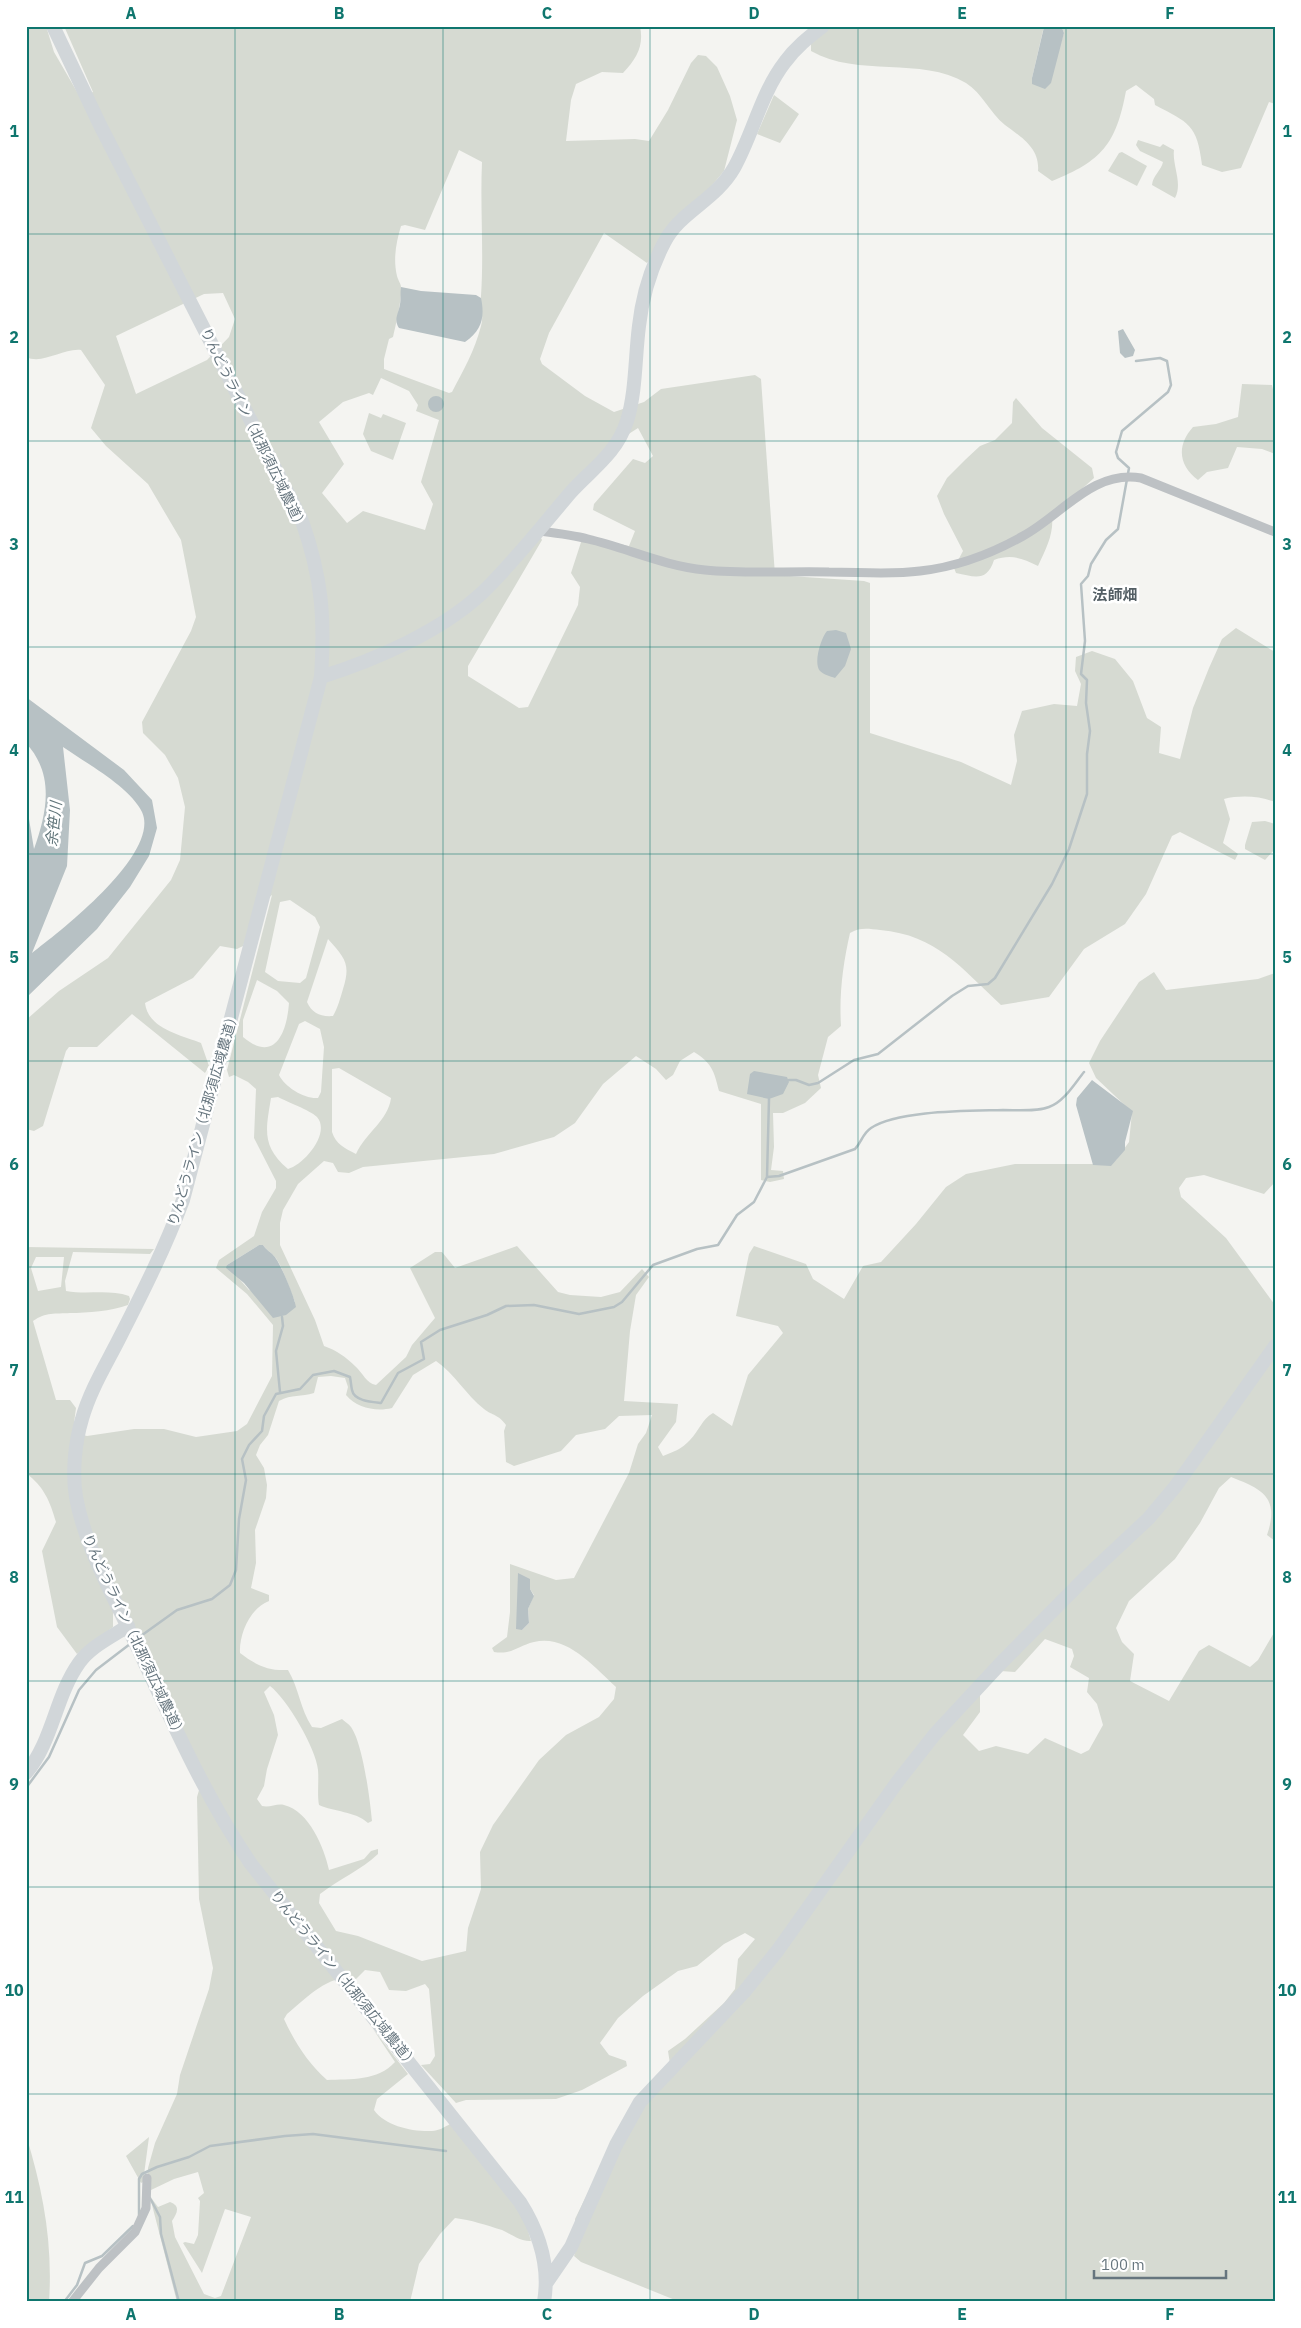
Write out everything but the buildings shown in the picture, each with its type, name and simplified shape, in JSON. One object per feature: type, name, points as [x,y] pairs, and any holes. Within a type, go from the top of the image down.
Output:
[{"type":"street","name":"りんどうライン（北那須広域農道）","points":[[53,26],[96,116],[302,521],[313,551],[322,596],[324,626],[320,677],[183,1200],[158,1264],[91,1394],[80,1427],[75,1470],[76,1496],[83,1523],[128,1626],[203,1787],[227,1829],[251,1864],[520,2202],[532,2220],[537,2235],[547,2282],[544,2302]]},
{"type":"street","points":[[320,677],[354,666],[446,621],[481,593],[618,443],[630,412],[642,310],[653,270],[664,243],[680,220],[704,203],[724,183],[735,166],[780,68],[796,48],[823,26]]},
{"type":"street","points":[[539,531],[588,539],[662,562],[704,570],[875,574],[920,572],[955,565],[1023,537],[1051,519],[1095,484],[1128,476],[1141,478],[1275,532]]},
{"type":"street","points":[[547,2282],[570,2247],[616,2145],[640,2102],[744,1992],[767,1964],[844,1854],[935,1734],[1000,1664],[1087,1576],[1148,1518],[1175,1487],[1275,1346]]},
{"type":"street","points":[[26,1774],[41,1754],[68,1681],[80,1662],[96,1647],[128,1626]]},
{"type":"street","points":[[72,2302],[99,2268],[135,2232],[146,2208],[146,2178]]},
{"type":"shaded area","points":[[26,26],[46,26],[54,52],[80,97],[93,92],[64,26],[640,26],[640,46],[632,62],[623,73],[602,72],[576,84],[571,100],[566,141],[635,139],[649,141],[668,110],[691,63],[698,55],[706,56],[717,67],[730,96],[737,120],[724,171],[647,263],[604,233],[549,333],[540,359],[542,364],[585,396],[614,412],[644,402],[661,389],[755,375],[761,379],[775,575],[870,583],[870,733],[961,762],[1011,785],[1017,761],[1014,735],[1022,711],[1054,704],[1077,706],[1081,684],[1075,671],[1076,657],[1092,651],[1115,659],[1133,681],[1147,718],[1161,727],[1159,753],[1180,759],[1193,708],[1222,639],[1236,628],[1275,652],[1275,802],[1263,798],[1250,797],[1224,799],[1230,819],[1223,843],[1238,854],[1235,860],[1180,832],[1172,836],[1146,894],[1125,924],[1084,949],[1049,997],[1001,1005],[960,966],[933,946],[900,933],[861,929],[850,933],[842,979],[841,1026],[828,1037],[818,1075],[821,1088],[805,1103],[783,1113],[773,1113],[774,1147],[771,1170],[783,1171],[784,1179],[770,1182],[761,1180],[761,1104],[719,1091],[716,1078],[709,1064],[694,1052],[680,1061],[673,1075],[666,1080],[656,1069],[636,1056],[603,1084],[575,1123],[554,1137],[494,1154],[363,1167],[349,1173],[338,1172],[333,1163],[324,1161],[298,1184],[283,1210],[280,1223],[280,1245],[315,1320],[324,1346],[344,1357],[367,1380],[376,1385],[406,1357],[412,1345],[435,1318],[410,1268],[435,1252],[442,1252],[455,1268],[517,1246],[558,1292],[570,1295],[601,1297],[620,1292],[642,1269],[649,1277],[636,1295],[630,1331],[624,1401],[678,1404],[676,1422],[658,1447],[663,1456],[687,1443],[706,1418],[713,1413],[732,1426],[748,1375],[783,1333],[778,1326],[736,1316],[749,1254],[754,1246],[806,1264],[813,1279],[844,1299],[863,1266],[881,1262],[916,1224],[946,1187],[966,1174],[1015,1164],[1102,1164],[1116,1160],[1129,1142],[1132,1112],[1096,1078],[1089,1063],[1100,1041],[1139,982],[1154,972],[1166,990],[1258,979],[1275,973],[1275,1182],[1264,1194],[1204,1175],[1186,1178],[1179,1188],[1181,1197],[1226,1238],[1275,1305],[1275,1541],[1267,1535],[1271,1512],[1266,1496],[1252,1486],[1231,1477],[1219,1488],[1200,1523],[1175,1559],[1129,1601],[1116,1628],[1122,1642],[1134,1654],[1130,1681],[1169,1701],[1199,1651],[1209,1645],[1250,1667],[1258,1660],[1275,1631],[1275,2302],[680,2302],[581,2262],[574,2256],[578,2243],[575,2219],[621,2125],[670,2064],[668,2051],[685,2039],[724,2003],[735,1989],[738,1959],[755,1939],[745,1933],[724,1944],[697,1966],[678,1971],[643,1996],[618,2018],[600,2043],[609,2055],[626,2061],[627,2066],[582,2090],[556,2099],[466,2100],[456,2103],[421,2065],[430,2064],[435,2056],[429,1989],[425,1984],[406,1991],[389,1990],[380,1972],[365,1970],[356,1979],[346,1978],[337,1980],[319,1988],[287,2014],[284,2019],[308,2060],[327,2080],[363,2078],[380,2073],[395,2062],[373,2029],[408,2074],[377,2099],[374,2110],[379,2116],[392,2124],[408,2129],[434,2131],[450,2124],[523,2214],[531,2241],[520,2239],[490,2226],[455,2218],[440,2234],[419,2264],[410,2302],[177,2302],[152,2199],[158,2207],[170,2202],[176,2206],[176,2213],[172,2221],[175,2237],[204,2294],[215,2298],[221,2296],[251,2217],[225,2209],[202,2273],[183,2243],[194,2244],[198,2235],[200,2201],[198,2198],[204,2193],[198,2172],[174,2179],[151,2190],[147,2184],[148,2168],[155,2143],[177,2094],[180,2075],[209,1989],[213,1968],[199,1899],[197,1797],[202,1780],[113,1606],[113,1627],[77,1654],[57,1627],[42,1551],[56,1522],[46,1495],[26,1473],[26,1247],[154,1249],[150,1254],[73,1252],[65,1281],[66,1291],[121,1294],[129,1296],[128,1305],[115,1309],[84,1313],[51,1314],[33,1321],[56,1400],[70,1400],[76,1408],[74,1423],[76,1433],[87,1436],[134,1429],[164,1429],[196,1437],[237,1431],[247,1424],[272,1376],[273,1325],[247,1294],[216,1268],[219,1260],[254,1236],[262,1212],[276,1188],[276,1181],[254,1138],[256,1089],[248,1082],[234,1075],[229,1077],[227,1070],[272,895],[258,906],[243,946],[237,949],[220,946],[193,978],[145,1003],[147,1012],[159,1025],[175,1034],[201,1043],[209,1066],[205,1073],[132,1014],[97,1047],[69,1047],[66,1051],[43,1126],[34,1131],[26,1129],[26,1020],[59,991],[108,958],[171,880],[180,860],[185,807],[178,778],[165,755],[143,733],[142,722],[191,631],[196,617],[181,540],[148,484],[106,446],[91,428],[105,385],[81,350],[67,351],[39,359],[26,357]],"holes":[[[459,150],[482,162],[482,322],[468,360],[452,392],[449,393],[384,369],[384,359],[389,339],[393,337],[401,298],[401,286],[397,276],[395,257],[401,226],[405,225],[425,230]],[[223,293],[235,319],[229,337],[207,360],[136,394],[116,336],[204,294]],[[381,378],[409,391],[418,405],[416,411],[439,420],[421,482],[433,504],[425,530],[363,511],[347,523],[322,493],[344,464],[319,422],[343,402],[369,393],[373,395]],[[638,428],[653,456],[645,463],[633,459],[594,504],[593,510],[635,531],[629,546],[583,536],[571,573],[580,587],[578,605],[528,707],[519,708],[468,676],[468,666],[542,540],[537,530],[624,437]],[[290,900],[315,917],[320,927],[306,978],[300,983],[278,981],[265,972],[280,902]],[[328,939],[339,951],[345,962],[345,980],[339,1003],[333,1016],[320,1015],[311,1009],[307,1002]],[[257,980],[277,991],[289,1003],[282,1034],[277,1041],[271,1046],[263,1047],[243,1037],[243,1020]],[[305,1021],[320,1029],[324,1047],[321,1092],[318,1098],[307,1097],[301,1094],[290,1088],[279,1075],[299,1024]],[[339,1068],[391,1098],[386,1113],[365,1139],[356,1154],[336,1140],[332,1132],[332,1069]],[[278,1097],[314,1114],[320,1124],[321,1131],[308,1155],[288,1169],[279,1161],[269,1145],[268,1119],[271,1098]],[[259,1245],[263,1245],[280,1265],[295,1302],[249,1290],[227,1265]],[[36,1257],[64,1257],[61,1287],[38,1291],[31,1268]],[[436,1361],[478,1403],[506,1425],[504,1431],[506,1462],[514,1466],[561,1451],[576,1435],[605,1429],[619,1416],[652,1415],[646,1433],[638,1444],[629,1473],[574,1578],[556,1580],[510,1564],[510,1612],[507,1637],[492,1648],[494,1652],[500,1653],[534,1642],[546,1641],[569,1647],[589,1662],[616,1687],[614,1699],[599,1717],[566,1735],[539,1760],[493,1825],[480,1852],[481,1889],[468,1928],[466,1951],[422,1961],[358,1936],[336,1931],[319,1903],[320,1894],[371,1860],[378,1854],[378,1849],[371,1851],[364,1859],[329,1870],[319,1841],[301,1814],[284,1805],[262,1806],[257,1799],[264,1786],[267,1769],[278,1735],[274,1715],[264,1692],[270,1686],[292,1712],[312,1749],[318,1770],[319,1805],[357,1816],[368,1823],[372,1821],[368,1787],[359,1746],[350,1726],[342,1719],[321,1728],[312,1727],[288,1670],[262,1666],[240,1653],[241,1638],[247,1622],[256,1609],[269,1601],[269,1595],[251,1588],[256,1563],[255,1530],[266,1498],[267,1485],[264,1468],[256,1455],[260,1445],[268,1435],[279,1401],[288,1397],[314,1393],[318,1377],[331,1376],[345,1378],[348,1387],[346,1395],[356,1403],[367,1408],[392,1408],[413,1375]],[[530,1579],[530,1589],[534,1595],[528,1609],[529,1623],[522,1630]],[[1045,1639],[1072,1649],[1074,1656],[1070,1667],[1089,1678],[1087,1692],[1097,1704],[1103,1725],[1089,1750],[1081,1754],[1045,1738],[1028,1754],[996,1746],[979,1751],[963,1735],[980,1712],[980,1694],[1000,1671],[1015,1672]]]},
{"type":"shaded area","points":[[819,26],[1044,26],[1032,78],[1061,42],[1064,33],[1062,28],[1056,26],[1275,26],[1275,104],[1269,102],[1241,168],[1222,172],[1202,165],[1197,141],[1189,126],[1176,116],[1155,105],[1154,99],[1136,85],[1126,91],[1117,125],[1104,148],[1095,158],[1083,166],[1052,181],[1038,171],[1036,156],[1028,144],[1005,125],[977,92],[966,83],[948,75],[929,70],[849,64],[829,59],[811,51],[811,40]]},
{"type":"shaded area","points":[[774,95],[799,114],[780,143],[757,134]]},
{"type":"shaded area","points":[[1138,140],[1160,147],[1163,144],[1174,150],[1174,162],[1178,180],[1175,198],[1152,185],[1163,162],[1140,151],[1136,145]]},
{"type":"shaded area","points":[[1122,152],[1147,166],[1137,186],[1108,171],[1119,153]]},
{"type":"shaded area","points":[[1242,384],[1272,385],[1275,398],[1275,454],[1262,449],[1237,447],[1228,468],[1207,472],[1198,480],[1184,462],[1182,448],[1184,441],[1193,427],[1216,424],[1238,417]]},
{"type":"shaded area","points":[[1016,398],[1042,428],[1092,468],[1094,478],[1052,516],[1051,535],[1038,566],[1022,559],[1006,557],[994,560],[988,572],[984,575],[969,576],[956,573],[954,568],[963,551],[937,496],[947,478],[966,459],[980,446],[995,440],[1012,423],[1013,402]]},
{"type":"shaded area","points":[[369,413],[381,418],[383,414],[406,423],[393,460],[371,451],[363,434]]},
{"type":"shaded area","points":[[1265,821],[1275,824],[1275,849],[1265,860],[1245,849],[1245,845],[1252,822]]},
{"type":"shaded area","points":[[26,2135],[42,2197],[48,2238],[49,2302],[26,2302]]},
{"type":"shaded area","points":[[149,2137],[143,2182],[141,2183],[126,2156]]},
{"type":"water","points":[[1056,26],[1062,28],[1064,33],[1051,83],[1045,89],[1032,84],[1032,78],[1044,27]]},
{"type":"water","points":[[401,287],[421,291],[476,295],[481,298],[483,311],[479,328],[465,342],[399,328],[396,319]]},
{"type":"water","points":[[1123,329],[1135,350],[1133,356],[1125,358],[1120,353],[1118,331]]},
{"type":"water","points":[[436,396],[442,398],[444,404],[442,410],[436,412],[430,410],[428,404],[430,398]]},
{"type":"water","points":[[836,630],[846,633],[851,649],[845,666],[835,678],[820,671],[817,662],[820,645],[825,634],[827,631]]},
{"type":"water","name":"余笹川","points":[[26,697],[124,770],[152,800],[157,828],[149,856],[130,887],[97,929],[26,998],[26,801],[34,849],[45,808],[46,794],[41,768],[35,755],[26,743]],"holes":[[[63,747],[107,776],[128,794],[142,812],[144,829],[137,848],[123,869],[105,890],[85,910],[32,953],[67,866],[70,810]]]},
{"type":"water","points":[[754,1071],[787,1077],[789,1082],[783,1094],[769,1099],[747,1094],[750,1074]]},
{"type":"water","points":[[1092,1080],[1133,1111],[1125,1142],[1125,1150],[1111,1166],[1093,1165],[1076,1105],[1077,1098]]},
{"type":"water","points":[[259,1245],[263,1245],[273,1254],[290,1288],[296,1307],[286,1315],[273,1318],[244,1283],[226,1268],[227,1265]]},
{"type":"water","points":[[518,1573],[530,1579],[530,1589],[534,1596],[528,1609],[529,1623],[522,1630],[516,1629]]},
{"type":"waterway","points":[[789,1080],[796,1080],[809,1085],[818,1083],[854,1060],[878,1054],[952,996],[968,986],[988,984],[995,978],[1052,884],[1069,849],[1087,794],[1087,754],[1090,731],[1086,703],[1087,680],[1081,674],[1085,641],[1081,584],[1088,576],[1091,564],[1106,540],[1118,529],[1129,468],[1118,458],[1116,452],[1122,431],[1168,392],[1171,385],[1167,361],[1160,358],[1136,361]]},
{"type":"waterway","points":[[138,1638],[177,1610],[212,1599],[230,1585],[236,1570],[239,1519],[246,1480],[242,1459],[249,1445],[262,1431],[264,1416],[276,1394],[300,1389],[313,1375],[334,1371],[350,1377],[353,1394],[356,1397],[381,1403],[398,1373],[424,1359],[421,1342],[440,1330],[487,1315],[506,1306],[534,1305],[579,1314],[614,1307],[622,1302],[653,1265],[697,1249],[718,1245],[737,1215],[754,1202],[767,1177],[779,1176],[855,1149],[871,1128],[898,1118],[935,1113],[1044,1109],[1060,1101],[1084,1072]]},
{"type":"waterway","points":[[767,1177],[769,1099]]},
{"type":"waterway","points":[[280,1392],[276,1351],[283,1326],[282,1317]]},
{"type":"waterway","points":[[26,1788],[49,1757],[79,1690],[96,1670],[130,1644]]},
{"type":"waterway","points":[[139,2215],[139,2179],[142,2174],[189,2157],[210,2146],[313,2134],[446,2151]]},
{"type":"waterway","points":[[150,2198],[160,2217],[161,2234],[179,2302]]},
{"type":"waterway","points":[[64,2302],[77,2285],[85,2263],[102,2256],[133,2226]]},
{"type":"district","name":"法師畑","points":[[1115,595]]}]
